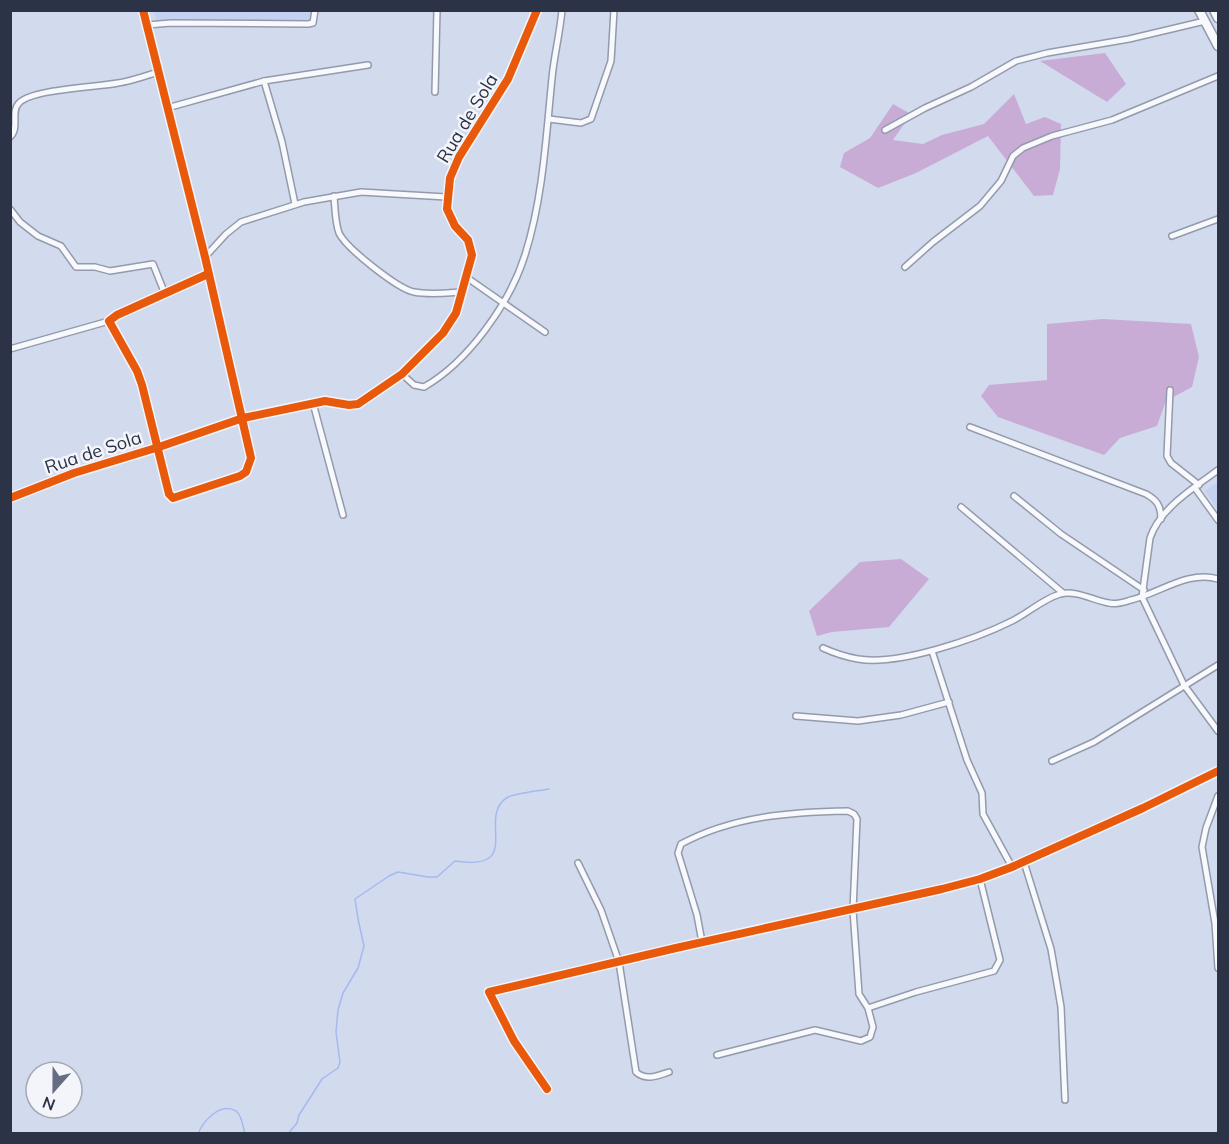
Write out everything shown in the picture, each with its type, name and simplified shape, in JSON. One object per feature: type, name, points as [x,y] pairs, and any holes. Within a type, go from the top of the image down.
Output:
[{"type":"main road","points":[[1199,10],[1218,46]]},
{"type":"main road","points":[[1214,10],[1218,18]]},
{"type":"street","points":[[109,321],[137,371],[159,447],[169,494],[173,498],[240,476],[250,465],[251,458],[243,418],[143,10]]},
{"type":"street","points":[[147,25],[171,23],[308,24],[314,23],[315,10]]},
{"type":"street","points":[[435,92],[437,10]]},
{"type":"street","name":"Rua de Sola","points":[[10,498],[74,473],[243,418],[313,403],[332,401],[349,405],[358,404],[402,374],[424,354],[452,322],[471,262],[471,247],[449,217],[447,209],[446,198],[453,167],[508,79],[537,10]]},
{"type":"street","points":[[402,374],[414,385],[424,387],[436,380],[475,345],[502,303],[524,258],[538,192],[562,10]]},
{"type":"street","points":[[549,119],[581,123],[591,119],[611,62],[614,10]]},
{"type":"street","points":[[885,130],[971,87],[1016,61],[1205,21]]},
{"type":"street","points":[[167,108],[264,81],[368,64]]},
{"type":"street","points":[[10,137],[16,129],[16,108],[21,101],[52,91],[121,83],[158,72]]},
{"type":"street","points":[[904,267],[980,206],[1002,181],[1013,156],[1023,148],[1052,136],[1112,120],[1218,76]]},
{"type":"street","points":[[264,81],[282,142],[295,204]]},
{"type":"street","points":[[205,257],[226,234],[241,222],[295,204],[361,192],[446,198]]},
{"type":"street","points":[[334,196],[338,227],[343,239],[396,284],[409,291],[421,293],[460,292]]},
{"type":"street","points":[[10,209],[20,222],[38,236],[61,246],[76,267],[95,267],[110,271],[153,264],[165,294]]},
{"type":"street","points":[[1172,236],[1218,219]]},
{"type":"street","points":[[10,349],[109,321],[117,315],[208,274]]},
{"type":"street","points":[[466,277],[545,332]]},
{"type":"street","points":[[1170,390],[1167,456],[1171,463],[1197,487],[1218,520]]},
{"type":"street","points":[[313,403],[343,515]]},
{"type":"street","points":[[970,427],[1146,494],[1157,502],[1161,511],[1161,519]]},
{"type":"street","points":[[1218,470],[1179,501],[1161,519],[1150,538],[1142,597],[1184,685],[1218,731]]},
{"type":"street","points":[[1014,496],[1061,534],[1144,590]]},
{"type":"street","points":[[961,507],[1063,593]]},
{"type":"street","points":[[823,648],[866,660],[932,651],[1009,622],[1053,596],[1063,593],[1078,594],[1111,604],[1142,597],[1191,579],[1210,577],[1218,579]]},
{"type":"street","points":[[932,651],[965,753],[983,799],[984,817],[1011,867]]},
{"type":"street","points":[[1052,761],[1094,742],[1218,665]]},
{"type":"street","points":[[796,716],[858,721],[901,715],[950,702]]},
{"type":"street","points":[[547,1089],[514,1041],[489,992],[980,879],[1024,862],[1143,808],[1218,771]]},
{"type":"street","points":[[1218,796],[1206,828],[1202,847],[1203,864],[1215,922],[1218,968]]},
{"type":"street","points":[[702,942],[697,915],[678,853],[679,846],[693,838],[754,818],[803,812],[848,811],[854,814],[857,819],[853,910],[860,994],[868,1008],[873,1027],[870,1037],[861,1041],[815,1030],[717,1055]]},
{"type":"street","points":[[1024,862],[1051,949],[1061,1007],[1065,1100]]},
{"type":"street","points":[[578,863],[601,910],[619,962],[636,1071],[641,1077],[669,1072]]},
{"type":"street","points":[[868,1008],[916,992],[994,971],[1000,960],[980,879]]},
{"type":"shaded area","points":[[154,11],[311,11],[310,21],[156,20]]},
{"type":"shaded area","points":[[1105,53],[1126,84],[1107,102],[1040,61]]},
{"type":"shaded area","points":[[1014,94],[1026,124],[1045,117],[1061,124],[1060,169],[1053,195],[1034,196],[988,136],[916,173],[878,188],[840,167],[844,153],[870,138],[893,104],[911,114],[893,140],[923,144],[942,135],[984,124]]},
{"type":"shaded area","points":[[1103,319],[1191,324],[1199,357],[1192,387],[1166,401],[1157,426],[1120,438],[1104,455],[998,417],[981,396],[989,385],[1047,380],[1047,324]]},
{"type":"shaded area","points":[[1218,481],[1218,510],[1205,491]]},
{"type":"shaded area","points":[[901,559],[929,579],[889,627],[832,632],[817,636],[809,611],[860,562]]},
{"type":"waterway","points":[[288,1134],[297,1123],[299,1115],[322,1079],[338,1068],[340,1062],[336,1032],[338,1010],[343,993],[358,968],[364,946],[355,899],[398,872],[437,877],[455,861],[476,862],[489,858],[494,851],[499,806],[508,797],[549,789]]},
{"type":"waterway","points":[[198,1134],[213,1114],[224,1109],[236,1111],[240,1115],[245,1134]]},
{"type":"cycle path","points":[[143,10],[205,257],[251,458],[246,472],[240,476],[173,498],[169,494],[137,371],[109,321],[117,315],[208,274]]},
{"type":"cycle path","points":[[10,498],[74,473],[243,418],[325,401],[349,405],[358,404],[402,374],[443,333],[456,313],[472,255],[468,240],[455,226],[447,209],[450,178],[459,157],[508,79],[537,10]]},
{"type":"cycle path","points":[[547,1089],[514,1041],[489,992],[980,879],[1143,808],[1218,771]]}]
